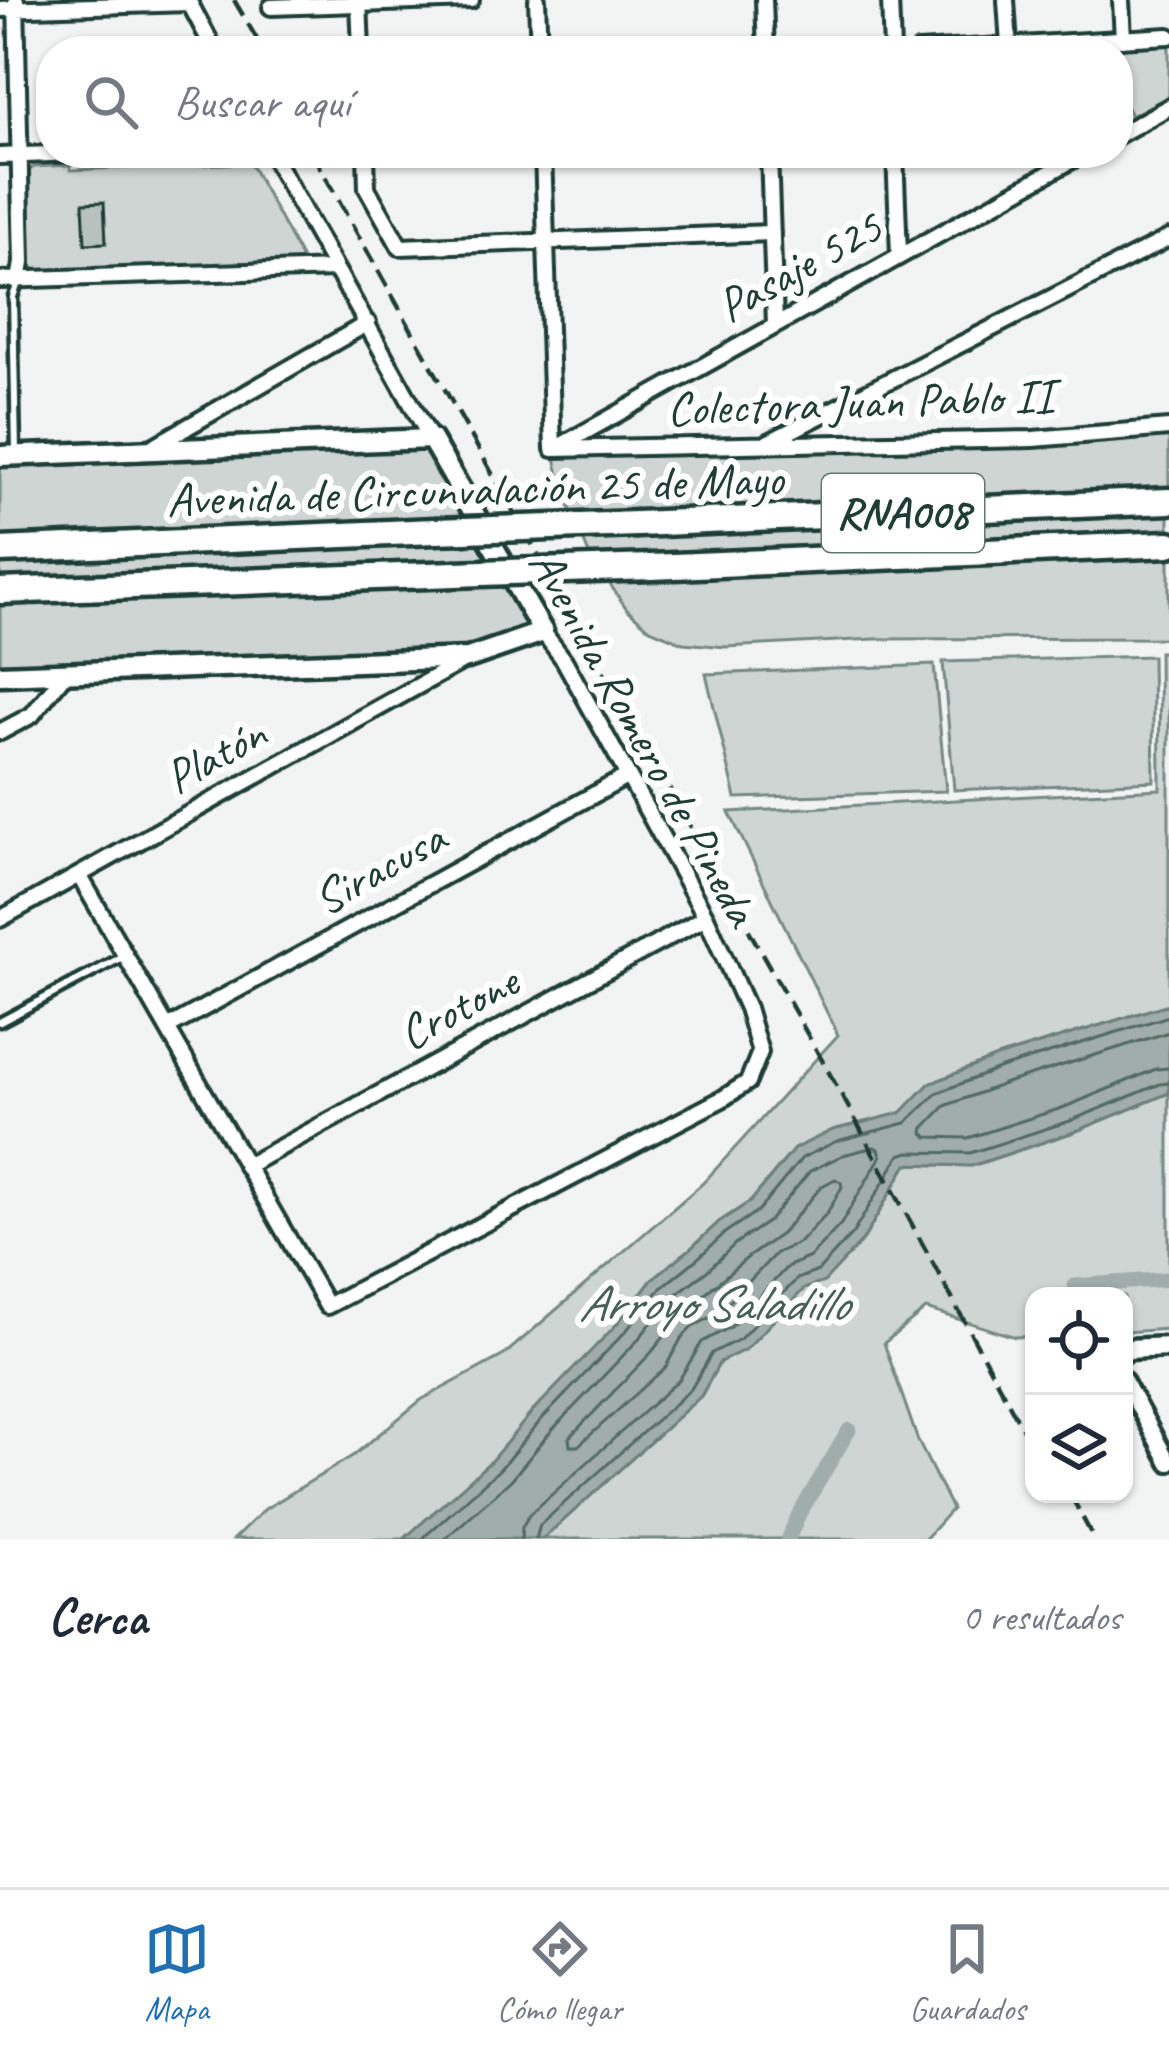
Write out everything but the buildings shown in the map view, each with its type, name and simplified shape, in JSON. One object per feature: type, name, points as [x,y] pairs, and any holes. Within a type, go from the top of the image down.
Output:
[{"type":"highway","name":"Avenida de Circunvalación 25 de Mayo","points":[[0,545],[128,545],[1169,501]]},
{"type":"highway","name":"Avenida de Circunvalación 25 de Mayo","points":[[0,591],[1169,544]]},
{"type":"main road","points":[[8,456],[431,440]]},
{"type":"main road","name":"Avenida Romero de Pineda","points":[[431,440],[543,632]]},
{"type":"main road","points":[[0,675],[468,658],[543,632]]},
{"type":"main road","points":[[1133,1349],[1169,1347]]},
{"type":"street","points":[[271,8],[471,0]]},
{"type":"street","points":[[537,0],[538,36]]},
{"type":"street","points":[[764,0],[765,36]]},
{"type":"street","points":[[890,0],[891,36]]},
{"type":"street","points":[[1006,0],[1008,36]]},
{"type":"street","points":[[1121,0],[1123,36]]},
{"type":"street","points":[[19,280],[10,6],[188,2],[207,36]]},
{"type":"street","points":[[359,2],[360,36]]},
{"type":"street","points":[[1133,38],[1169,36]]},
{"type":"street","points":[[1133,127],[1169,107]]},
{"type":"street","points":[[0,156],[36,154]]},
{"type":"street","name":"Avenida Romero de Pineda","points":[[279,168],[431,440]]},
{"type":"street","points":[[366,168],[367,188],[400,247],[772,233]]},
{"type":"street","points":[[544,168],[553,449]]},
{"type":"street","points":[[770,168],[775,325]]},
{"type":"street","points":[[895,168],[898,255]]},
{"type":"street","name":"Pasaje 525","points":[[553,449],[1058,168]]},
{"type":"street","points":[[761,446],[1169,238]]},
{"type":"street","points":[[0,280],[336,268]]},
{"type":"street","points":[[148,449],[368,323]]},
{"type":"street","name":"Colectora Juan Pablo II","points":[[553,449],[1033,439],[1169,428]]},
{"type":"street","name":"Avenida Romero de Pineda","points":[[246,1166],[327,1306],[748,1082],[760,1052],[747,1008],[706,917],[565,660],[543,632]]},
{"type":"street","name":"Platón","points":[[0,919],[468,658]]},
{"type":"street","points":[[0,732],[32,715],[66,672]]},
{"type":"street","name":"Siracusa","points":[[167,1028],[628,776]]},
{"type":"street","points":[[80,875],[246,1166]]},
{"type":"street","name":"Crotone","points":[[246,1166],[706,917]]},
{"type":"street","points":[[1132,1395],[1169,1462]]},
{"type":"lane","points":[[8,456],[13,297],[19,280]]},
{"type":"lane","points":[[0,1022],[125,955]]},
{"type":"shaded area","points":[[1169,44],[1169,96],[1133,115],[1133,46]]},
{"type":"shaded area","points":[[36,167],[253,168],[303,261],[37,270],[30,267],[27,172]]},
{"type":"shaded area","points":[[1169,428],[1169,638],[875,639],[726,647],[683,643],[650,629],[627,609],[589,554],[563,491],[553,449]]},
{"type":"shaded area","points":[[431,439],[543,632],[468,658],[0,675],[0,456]]},
{"type":"shaded area","points":[[1159,652],[1169,652],[1169,1004],[997,1057],[929,1084],[901,1113],[833,1130],[794,1149],[751,1201],[652,1279],[617,1324],[491,1461],[404,1539],[234,1539],[265,1509],[354,1455],[421,1400],[504,1355],[703,1183],[838,1035],[729,812],[1160,789]]},
{"type":"shaded area","points":[[1152,656],[1154,781],[954,790],[943,662]]},
{"type":"shaded area","points":[[934,665],[946,791],[736,798],[706,674]]},
{"type":"shaded area","points":[[1169,1093],[1169,1329],[1133,1331],[1133,1287],[1025,1287],[1025,1336],[926,1309],[884,1343],[918,1441],[952,1509],[925,1539],[543,1539],[701,1396],[720,1362],[746,1349],[804,1288],[824,1282],[863,1240],[907,1164],[972,1166]]},
{"type":"water","name":"Arroyo Saladillo","points":[[1169,1004],[1169,1093],[1074,1132],[971,1166],[907,1164],[863,1240],[824,1282],[804,1289],[746,1349],[720,1362],[701,1396],[543,1539],[404,1539],[491,1461],[617,1324],[652,1279],[751,1201],[794,1149],[833,1130],[901,1113],[929,1084],[997,1057]]},
{"type":"waterway","points":[[1075,1286],[1169,1279]]},
{"type":"waterway","points":[[788,1539],[849,1430]]},
{"type":"railway","points":[[234,0],[255,36]]},
{"type":"railway","points":[[320,168],[850,1110],[1025,1433]]},
{"type":"railway","points":[[1075,1503],[1094,1539]]}]
